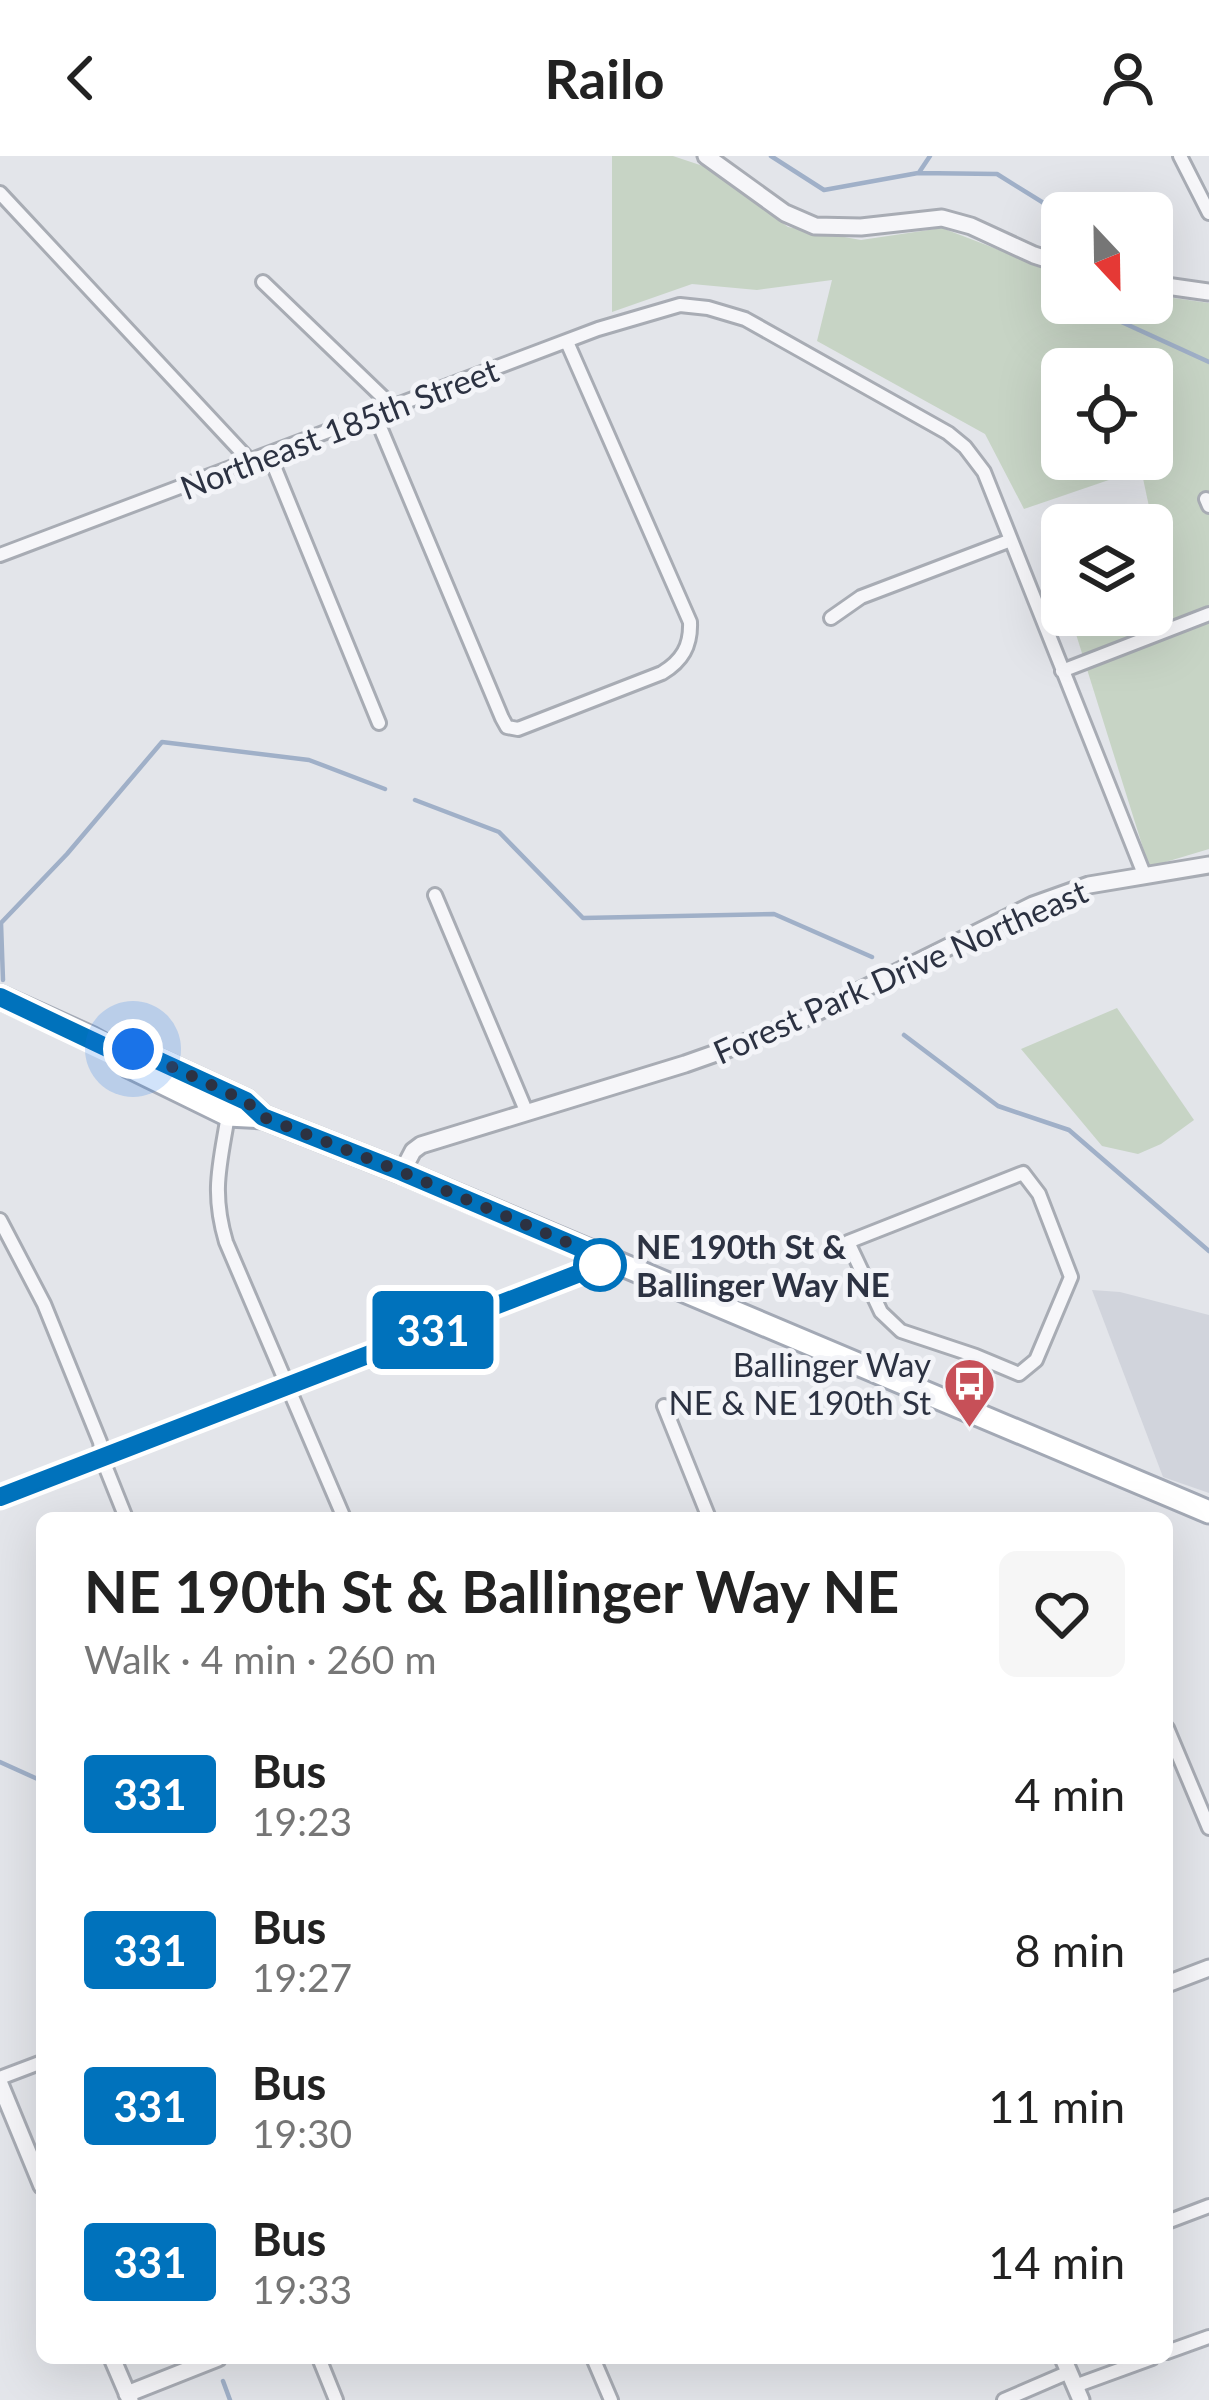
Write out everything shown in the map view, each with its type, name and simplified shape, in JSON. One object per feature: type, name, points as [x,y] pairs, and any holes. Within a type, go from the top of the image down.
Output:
[{"type":"main road","points":[[0,997],[116,1052],[130,1067],[229,1115],[263,1117],[402,1172],[1209,1512]]},
{"type":"main road","points":[[116,1052],[133,1049],[246,1101],[263,1117]]},
{"type":"street","points":[[706,156],[785,213],[815,226],[860,227],[942,218],[1041,257]]},
{"type":"street","points":[[1180,156],[1209,214]]},
{"type":"street","points":[[0,193],[250,461]]},
{"type":"street","points":[[263,282],[394,408]]},
{"type":"street","points":[[1173,287],[1209,292]]},
{"type":"street","name":"Northeast 185th Street","points":[[0,554],[680,304],[745,319],[948,433],[984,472],[1011,540]]},
{"type":"street","points":[[375,415],[507,727],[518,729],[662,673],[676,665],[691,638],[690,622],[567,342]]},
{"type":"street","points":[[269,454],[379,723]]},
{"type":"street","points":[[831,618],[861,597],[1011,540],[1144,874]]},
{"type":"street","points":[[1062,671],[1209,614]]},
{"type":"street","name":"Forest Park Drive Northeast","points":[[402,1172],[421,1145],[753,1040],[1034,904],[1089,885],[1209,866]]},
{"type":"street","points":[[435,895],[527,1113]]},
{"type":"street","points":[[229,1115],[217,1182],[219,1218],[342,1512]]},
{"type":"street","points":[[1023,1173],[1039,1194],[1071,1277],[1036,1360],[1019,1374],[976,1357],[901,1331],[881,1312],[848,1242],[1023,1173]]},
{"type":"street","points":[[0,1220],[44,1304],[124,1512]]},
{"type":"street","points":[[0,1497],[611,1261]]},
{"type":"street","points":[[953,1404],[976,1357]]},
{"type":"street","points":[[664,1406],[708,1512]]},
{"type":"street","points":[[1173,1742],[1209,1828]]},
{"type":"street","points":[[1173,1982],[1209,1967]]},
{"type":"street","points":[[36,2065],[0,2081],[36,2171]]},
{"type":"street","points":[[1173,2220],[1209,2206]]},
{"type":"street","points":[[1173,2351],[1209,2337]]},
{"type":"street","points":[[114,2364],[123,2398],[204,2364]]},
{"type":"street","points":[[321,2364],[336,2400]]},
{"type":"street","points":[[596,2364],[611,2400]]},
{"type":"street","points":[[1004,2400],[1129,2364]]},
{"type":"shaded area","points":[[1092,1290],[1120,1292],[1209,1315],[1209,1493],[1163,1477]]},
{"type":"green space","points":[[612,156],[673,156],[709,168],[788,227],[861,240],[942,228],[1041,266],[1041,324],[1173,324],[1173,298],[1209,303],[1209,849],[1149,867],[1077,636],[1173,636],[1173,504],[1148,504],[1143,480],[1173,480],[1173,348],[1041,348],[1041,480],[1109,480],[1024,509],[985,434],[817,341],[832,280],[757,290],[692,284],[612,312]]},
{"type":"green space","points":[[1117,1008],[1194,1120],[1138,1154],[1102,1146],[1021,1049]]},
{"type":"waterway","points":[[771,156],[824,190],[918,173],[997,174],[1041,201]]},
{"type":"waterway","points":[[920,171],[930,156]]},
{"type":"waterway","points":[[1126,324],[1209,362]]},
{"type":"waterway","points":[[3,980],[1,923],[162,742],[309,760],[385,789]]},
{"type":"waterway","points":[[415,800],[499,832],[583,918],[774,914],[872,957]]},
{"type":"waterway","points":[[904,1035],[998,1106],[1069,1130],[1209,1251]]},
{"type":"waterway","points":[[0,1762],[36,1778]]},
{"type":"waterway","points":[[223,2381],[230,2400]]},
{"type":"bus line","name":"331","points":[[0,997],[116,1052],[133,1049],[246,1101],[263,1117],[611,1261],[0,1497]]},
{"type":"place","name":"NE 190th St & Ballinger Way NE","points":[[600,1265]]},
{"type":"place","name":"Ballinger Way NE & NE 190th St","points":[[970,1429]]},
{"type":"route","points":[[133,1049],[246,1101],[263,1117],[611,1261],[592,1268],[600,1265]]}]
